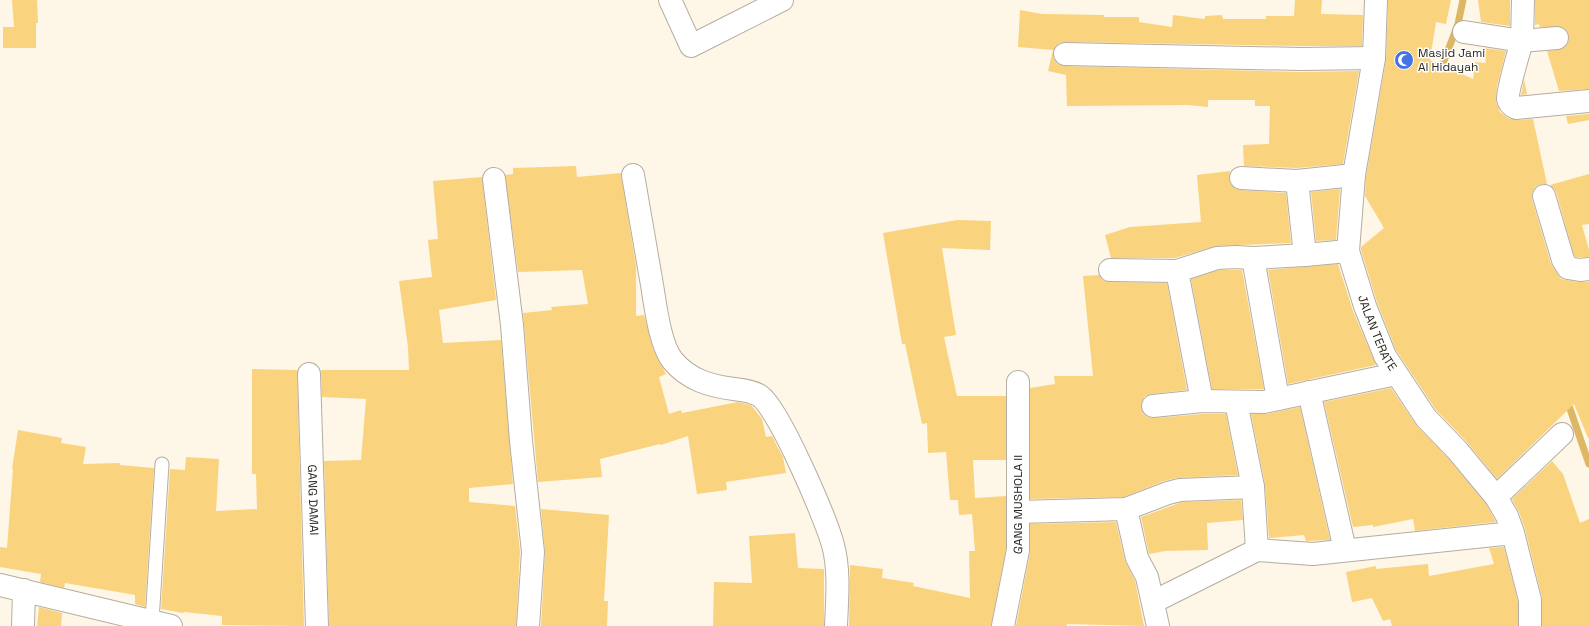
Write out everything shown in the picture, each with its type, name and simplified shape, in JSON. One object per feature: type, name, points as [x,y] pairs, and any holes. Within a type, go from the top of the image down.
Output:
[{"type":"street","points":[[670,0],[691,46],[782,0]]},
{"type":"street","name":"JALAN TERATE","points":[[1376,0],[1374,58],[1354,175],[1348,251],[1365,306],[1385,356],[1426,418],[1457,450],[1496,497],[1507,516],[1513,533],[1530,600],[1530,626]]},
{"type":"street","points":[[1523,0],[1522,41],[1508,98],[1510,104],[1516,108],[1589,101]]},
{"type":"street","points":[[1464,32],[1522,41],[1557,38]]},
{"type":"street","points":[[1065,54],[1374,58]]},
{"type":"street","points":[[633,175],[660,335],[672,360],[689,376],[702,383],[713,386],[746,390],[760,396],[768,404],[781,426],[815,498],[833,544],[838,591],[836,626]]},
{"type":"street","points":[[1241,178],[1297,181],[1354,175]]},
{"type":"street","points":[[494,179],[512,325],[521,441],[533,552],[528,626]]},
{"type":"street","points":[[1297,181],[1305,255]]},
{"type":"street","points":[[1544,196],[1563,260],[1568,268],[1580,270],[1589,269]]},
{"type":"street","points":[[1110,270],[1177,271],[1217,258],[1253,258],[1348,251]]},
{"type":"street","points":[[1253,258],[1278,399]]},
{"type":"street","points":[[1177,271],[1202,401]]},
{"type":"street","name":"GANG DAMAI","points":[[309,374],[317,626]]},
{"type":"street","points":[[1153,406],[1202,401],[1264,402],[1396,374]]},
{"type":"street","name":"GANG MUSHOLA II","points":[[1003,626],[1018,550],[1018,382]]},
{"type":"street","points":[[1310,392],[1344,550]]},
{"type":"street","points":[[1236,402],[1253,487],[1257,550]]},
{"type":"street","points":[[1496,497],[1562,434]]},
{"type":"street","points":[[1018,512],[1126,509],[1180,490],[1253,487]]},
{"type":"street","points":[[1126,509],[1137,558],[1147,577],[1158,626]]},
{"type":"street","points":[[1153,602],[1257,550],[1314,554],[1513,533]]},
{"type":"street","points":[[0,585],[147,622]]},
{"type":"street","points":[[23,626],[24,590]]},
{"type":"lane","points":[[147,622],[162,464]]},
{"type":"building","points":[[12,0],[37,0],[38,23],[36,23],[36,48],[3,48],[3,27],[14,27]]},
{"type":"building","points":[[1295,0],[1322,0],[1321,14],[1363,15],[1362,46],[1065,42],[1059,43],[1055,47],[1053,54],[1054,60],[1058,64],[1065,66],[1301,72],[1359,71],[1343,164],[1297,168],[1244,166],[1243,145],[1269,144],[1270,106],[1255,106],[1255,100],[1208,100],[1208,107],[1188,105],[1067,106],[1066,75],[1048,71],[1053,50],[1018,47],[1020,10],[1042,14],[1139,17],[1139,22],[1172,27],[1173,15],[1205,19],[1205,16],[1222,15],[1223,19],[1266,19],[1266,16],[1294,16]]},
{"type":"building","points":[[1388,0],[1451,0],[1446,24],[1436,22],[1430,60],[1473,79],[1475,62],[1486,63],[1484,48],[1506,51],[1497,86],[1496,102],[1500,112],[1510,119],[1533,119],[1547,184],[1541,184],[1535,187],[1532,193],[1532,199],[1551,264],[1561,279],[1589,282],[1589,438],[1574,404],[1497,479],[1466,441],[1436,410],[1396,350],[1377,302],[1361,250],[1361,247],[1384,228],[1365,196],[1366,177],[1386,60]]},
{"type":"building","points":[[1478,0],[1510,0],[1510,26],[1481,22]]},
{"type":"building","points":[[1535,0],[1589,0],[1589,89],[1559,91],[1547,51],[1564,48],[1568,43],[1569,37],[1567,31],[1562,27],[1540,27],[1539,24],[1535,25]]},
{"type":"building","points":[[1524,79],[1527,94],[1521,95],[1522,91]]},
{"type":"building","points":[[1589,114],[1589,120],[1568,124],[1566,116]]},
{"type":"building","points":[[576,166],[577,177],[621,173],[636,266],[636,316],[644,315],[653,349],[666,374],[659,377],[669,414],[681,410],[682,413],[738,402],[751,405],[762,419],[766,437],[772,436],[783,457],[786,473],[726,482],[727,490],[697,494],[688,436],[661,445],[600,459],[602,477],[538,482],[523,313],[552,310],[551,307],[588,304],[582,270],[518,272],[505,175],[513,174],[513,168]]},
{"type":"building","points":[[1230,171],[1230,183],[1235,189],[1286,193],[1291,243],[1216,246],[1175,258],[1111,258],[1105,235],[1130,227],[1201,222],[1197,175]]},
{"type":"building","points":[[1589,174],[1589,224],[1582,225],[1589,250],[1589,257],[1576,257],[1574,255],[1556,192],[1550,185]]},
{"type":"building","points":[[482,177],[496,300],[439,310],[443,343],[501,340],[513,484],[469,488],[469,502],[515,506],[520,552],[516,626],[329,626],[324,461],[361,460],[366,399],[322,397],[321,370],[409,370],[408,347],[399,281],[432,277],[428,240],[438,239],[433,181]]},
{"type":"building","points":[[1340,189],[1336,240],[1316,241],[1311,192]]},
{"type":"building","points":[[957,220],[991,221],[990,250],[942,248],[956,335],[944,337],[957,396],[1006,396],[1006,460],[973,460],[975,498],[1006,496],[1006,549],[991,626],[849,626],[850,565],[883,569],[882,578],[914,583],[913,586],[970,598],[969,551],[975,551],[972,514],[959,515],[958,500],[950,500],[946,452],[928,453],[927,423],[922,424],[905,344],[902,344],[883,233]]},
{"type":"building","points":[[1338,264],[1353,311],[1376,365],[1288,384],[1268,270]]},
{"type":"building","points":[[1219,270],[1242,270],[1264,389],[1212,389],[1191,279]]},
{"type":"building","points":[[1099,275],[1103,280],[1110,282],[1167,283],[1187,390],[1145,396],[1142,401],[1141,408],[1143,414],[1154,418],[1203,414],[1226,414],[1238,475],[1177,478],[1164,481],[1124,497],[1030,499],[1030,388],[1055,384],[1054,376],[1093,376],[1083,276]]},
{"type":"building","points":[[252,369],[297,370],[304,626],[222,625],[222,616],[183,613],[161,609],[170,469],[185,470],[186,457],[219,459],[216,511],[257,509],[256,474],[252,474]]},
{"type":"building","points":[[1391,388],[1416,425],[1448,458],[1486,504],[1496,522],[1415,531],[1413,519],[1373,527],[1373,525],[1353,527],[1324,402]]},
{"type":"building","points":[[1300,407],[1330,540],[1306,541],[1304,535],[1269,538],[1265,485],[1251,414],[1267,414]]},
{"type":"building","points":[[18,430],[62,438],[61,443],[86,447],[83,464],[120,463],[120,465],[154,468],[145,607],[135,604],[135,595],[65,583],[64,588],[40,582],[41,574],[0,567],[0,547],[7,548],[12,469]]},
{"type":"building","points":[[1552,461],[1563,474],[1580,523],[1589,519],[1589,626],[1542,626],[1542,597],[1525,529],[1519,512],[1512,499]]},
{"type":"building","points":[[1241,500],[1243,520],[1207,523],[1208,550],[1165,551],[1149,554],[1141,517],[1182,502]]},
{"type":"building","points":[[541,509],[609,515],[604,601],[608,601],[607,626],[541,626],[545,553]]},
{"type":"building","points":[[1116,522],[1125,561],[1135,581],[1144,626],[1067,624],[1067,626],[1016,626],[1030,552],[1030,524]]},
{"type":"building","points":[[795,533],[798,568],[824,569],[824,626],[713,626],[714,582],[752,583],[749,536]]},
{"type":"building","points":[[1504,547],[1518,602],[1518,626],[1392,626],[1390,619],[1383,621],[1372,598],[1352,602],[1346,572],[1376,566],[1376,569],[1428,564],[1429,576],[1494,564],[1489,548]]},
{"type":"building","points":[[39,607],[62,613],[61,626],[37,626]]},
{"type":"waterway","points":[[1439,74],[1458,24],[1463,0]]},
{"type":"waterway","points":[[1567,400],[1589,464]]},
{"type":"place","name":"Masjid Jami Al Hidayah","points":[[1404,60]]}]
